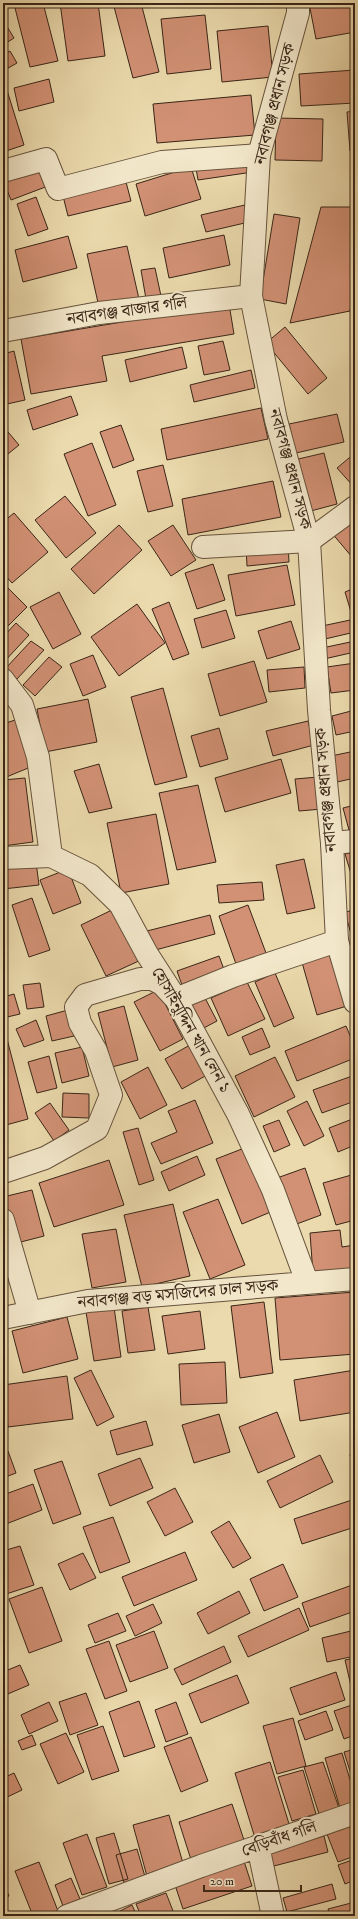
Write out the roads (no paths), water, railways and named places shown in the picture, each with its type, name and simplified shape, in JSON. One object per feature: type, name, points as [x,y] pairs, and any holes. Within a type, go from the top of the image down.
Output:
[{"type":"street","name":"নবাবগঞ্জ প্রধান সড়ক","points":[[298,3],[296,20],[259,155],[251,296],[276,420],[309,541],[319,710],[332,843],[337,941],[355,1002]]},
{"type":"street","points":[[3,171],[46,159],[58,189],[162,162],[259,155]]},
{"type":"street","name":"নবাবগঞ্জ বাজার গলি","points":[[3,331],[99,313],[251,296]]},
{"type":"street","points":[[203,547],[309,541],[355,507]]},
{"type":"street","points":[[3,680],[22,705],[38,757],[50,856]]},
{"type":"street","points":[[332,843],[355,841]]},
{"type":"street","name":"হোসাইনুদ্দিন খান লেন ১","points":[[3,858],[50,856],[90,875],[120,904],[147,954],[176,999],[242,1121],[273,1190],[307,1282]]},
{"type":"street","points":[[3,1172],[45,1158],[97,1129],[111,1095],[96,1051],[80,1023],[76,1006],[86,995],[140,979],[152,979],[162,984],[176,999],[233,976],[337,941]]},
{"type":"street","points":[[3,1220],[30,1313]]},
{"type":"street","name":"নবাবগঞ্জ বড় মসজিদের ঢাল সড়ক","points":[[3,1318],[88,1301],[355,1279]]},
{"type":"street","name":"বেড়িবাঁধ গলি","points":[[68,1916],[258,1846],[355,1813]]},
{"type":"street","points":[[258,1846],[273,1916]]}]
